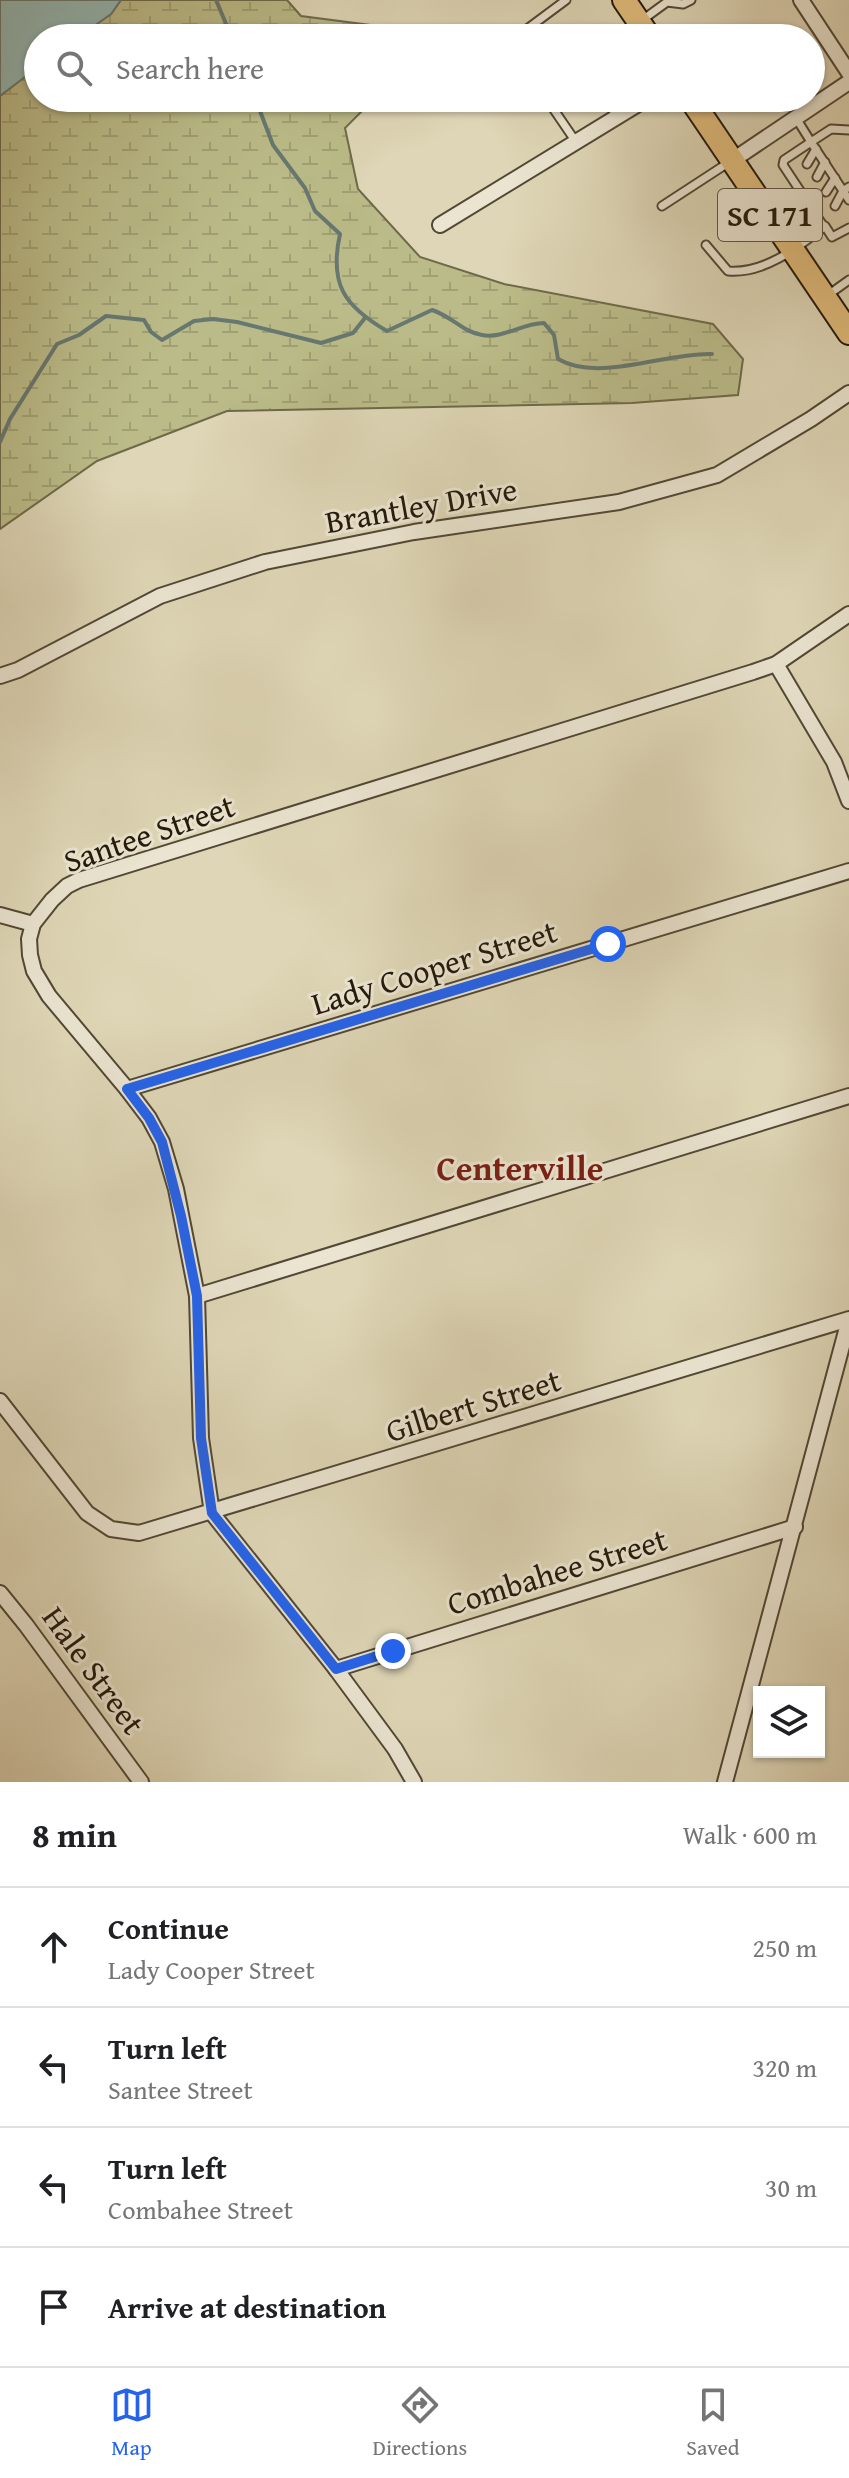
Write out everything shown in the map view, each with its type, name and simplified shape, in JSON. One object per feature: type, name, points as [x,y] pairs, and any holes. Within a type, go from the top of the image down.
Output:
[{"type":"main road","points":[[624,0],[640,24]]},
{"type":"main road","name":"SC 171","points":[[700,112],[849,333]]},
{"type":"street","points":[[801,0],[817,24]]},
{"type":"street","points":[[825,36],[849,73]]},
{"type":"street","points":[[825,98],[849,82]]},
{"type":"street","points":[[440,225],[625,112]]},
{"type":"street","points":[[733,160],[805,112]]},
{"type":"street","name":"Brantley Drive","points":[[0,676],[18,670],[160,596],[265,562],[414,532],[619,502],[717,475],[849,393]]},
{"type":"street","name":"Santee Street","points":[[33,924],[52,900],[79,880],[776,664],[849,614]]},
{"type":"street","points":[[776,664],[834,762],[849,801]]},
{"type":"street","name":"Lady Cooper Street","points":[[127,1089],[849,871]]},
{"type":"street","points":[[0,915],[33,924],[29,939],[34,971],[49,996],[149,1118],[162,1142],[176,1189],[197,1296],[201,1438],[212,1513],[336,1669],[395,1749],[414,1782]]},
{"type":"street","points":[[197,1296],[849,1096]]},
{"type":"street","points":[[725,1782],[849,1320]]},
{"type":"street","name":"Gilbert Street","points":[[0,1401],[87,1513],[111,1529],[139,1533],[849,1320]]},
{"type":"street","name":"Combahee Street","points":[[336,1669],[795,1527]]},
{"type":"street","name":"Hale Street","points":[[0,1593],[141,1782]]},
{"type":"lane","points":[[534,24],[566,0]]},
{"type":"lane","points":[[649,24],[667,1],[683,4],[691,0]]},
{"type":"lane","points":[[556,112],[576,142]]},
{"type":"lane","points":[[614,112],[617,117]]},
{"type":"lane","points":[[796,118],[835,178],[846,189],[849,200]]},
{"type":"lane","points":[[849,130],[831,129],[814,146],[784,160],[783,165],[832,237],[849,235]]},
{"type":"lane","points":[[807,164],[814,146]]},
{"type":"lane","points":[[662,206],[733,160]]},
{"type":"lane","points":[[817,177],[825,162]]},
{"type":"lane","points":[[826,192],[835,178]]},
{"type":"lane","points":[[835,206],[846,189]]},
{"type":"lane","points":[[706,245],[728,271],[745,273],[794,251],[826,225]]},
{"type":"lane","points":[[837,237],[849,228]]},
{"type":"lane","points":[[825,297],[849,280]]},
{"type":"green space","points":[[121,0],[287,0],[301,16],[363,24],[97,24],[111,14]]},
{"type":"green space","points":[[24,77],[24,112],[361,112],[345,128],[358,189],[420,257],[504,284],[713,324],[743,359],[738,395],[632,403],[227,411],[97,461],[0,529],[0,96]]},
{"type":"water","points":[[0,0],[121,0],[111,14],[97,24],[24,24],[24,78],[0,96]]},
{"type":"waterway","points":[[216,0],[226,24]]},
{"type":"waterway","points":[[260,112],[273,145],[305,188],[315,211],[340,234],[337,267],[343,292],[360,312],[387,331],[432,310],[469,331],[490,336],[544,323],[554,335],[558,359],[575,366],[613,367],[712,354]]},
{"type":"waterway","points":[[0,442],[10,419],[57,344],[79,335],[106,316],[144,320],[151,332],[162,340],[194,321],[213,319],[321,343],[353,333],[365,318]]},
{"type":"district","name":"Centerville","points":[[520,1167]]},
{"type":"route","points":[[393,1651],[336,1669],[212,1513],[201,1438],[197,1296],[181,1216],[162,1142],[127,1089],[608,944]]}]
